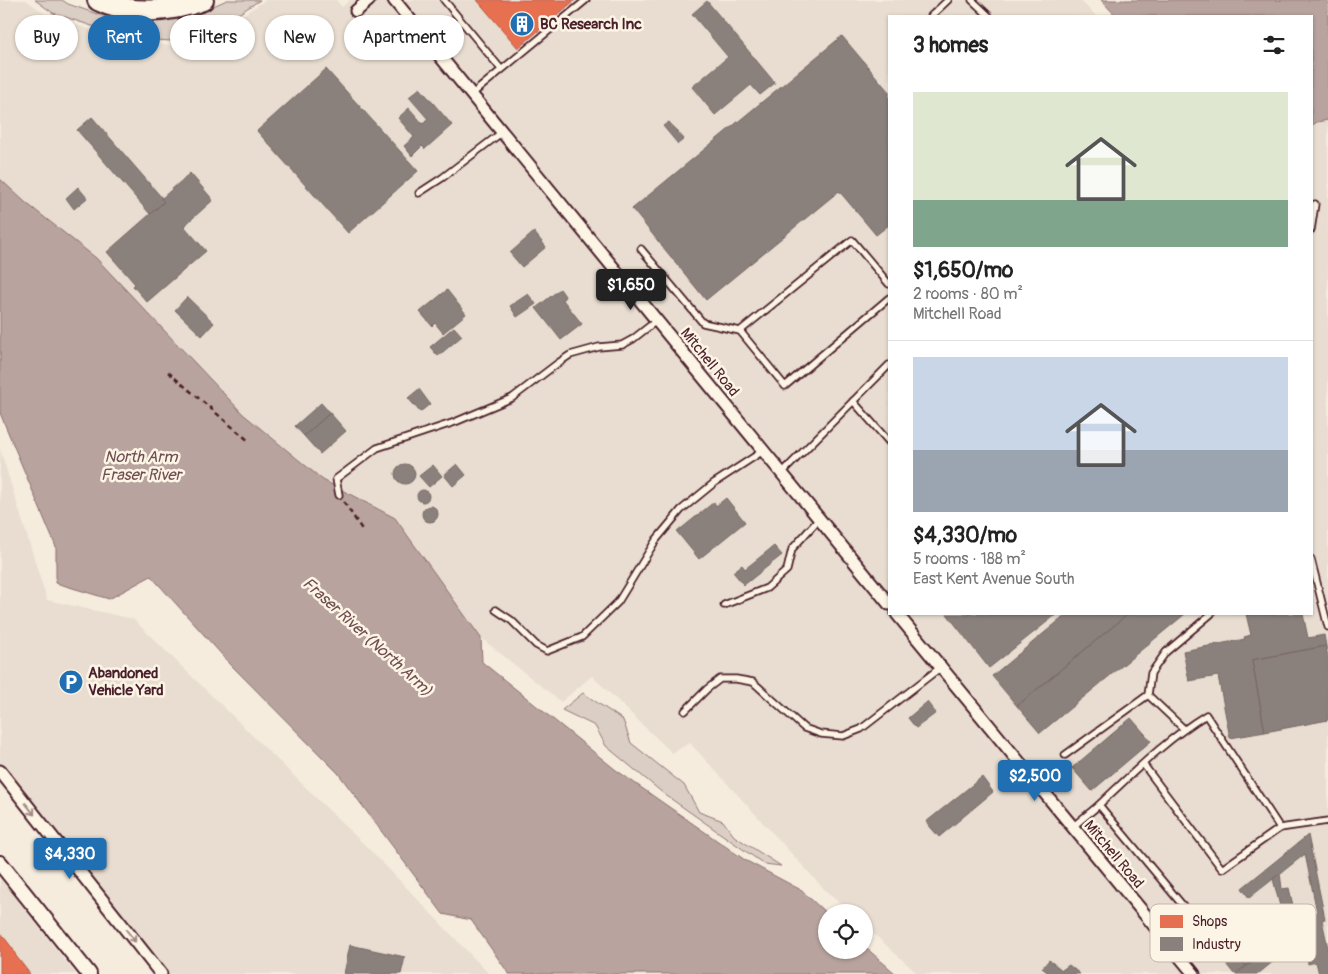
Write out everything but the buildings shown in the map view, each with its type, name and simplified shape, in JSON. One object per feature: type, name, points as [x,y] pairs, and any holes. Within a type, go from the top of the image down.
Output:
[{"type":"highway","points":[[98,0],[108,5],[141,10],[185,7],[203,0]]},
{"type":"street","points":[[356,11],[369,0]]},
{"type":"street","name":"Mitchell Road","points":[[394,0],[888,603]]},
{"type":"street","name":"Mitchell Road","points":[[903,616],[941,667],[1150,921]]},
{"type":"street","points":[[0,771],[161,974]]},
{"type":"street","points":[[0,863],[89,974]]},
{"type":"street","name":"Mitchell Road","points":[[1184,962],[1194,974]]},
{"type":"lane","points":[[444,0],[501,69]]},
{"type":"lane","points":[[471,95],[586,0]]},
{"type":"lane","points":[[932,15],[948,0]]},
{"type":"lane","points":[[972,0],[987,15]]},
{"type":"lane","points":[[419,192],[442,178],[502,132]]},
{"type":"lane","points":[[1313,217],[1315,204]]},
{"type":"lane","points":[[740,331],[852,240],[888,283]]},
{"type":"lane","points":[[641,249],[703,323],[740,331],[785,386],[888,299]]},
{"type":"lane","points":[[339,495],[336,479],[377,448],[455,422],[512,398],[558,362],[570,355],[599,347],[622,345],[656,321]]},
{"type":"lane","points":[[782,473],[888,366]]},
{"type":"lane","points":[[853,401],[888,441]]},
{"type":"lane","points":[[884,437],[888,432]]},
{"type":"lane","points":[[496,610],[511,620],[536,645],[548,651],[582,637],[618,602],[656,540],[681,510],[720,478],[763,451]]},
{"type":"lane","points":[[724,605],[767,588],[787,570],[792,549],[819,519]]},
{"type":"lane","points":[[1313,567],[1328,627]]},
{"type":"lane","points":[[1065,755],[1148,695],[1151,673],[1166,652],[1210,615]]},
{"type":"lane","points":[[685,711],[720,679],[736,678],[754,682],[804,728],[821,734],[843,736],[861,729],[941,667]]},
{"type":"lane","points":[[1148,695],[1184,729]]},
{"type":"lane","points":[[1073,827],[1184,729],[1206,715],[1280,828]]},
{"type":"lane","points":[[1143,764],[1222,868],[1280,828],[1328,821]]},
{"type":"lane","points":[[1099,805],[1182,904]]},
{"type":"path","points":[[168,372],[250,442]]},
{"type":"path","points":[[339,495],[363,531]]},
{"type":"shaded area","points":[[0,0],[26,0],[47,15],[15,15],[15,60],[78,60],[78,26],[88,29],[88,60],[160,60],[160,45],[170,45],[170,60],[255,60],[255,15],[243,15],[266,0],[336,0],[342,7],[350,0],[1080,0],[1095,15],[888,15],[888,615],[1313,615],[1313,125],[1328,120],[1328,974],[918,974],[873,933],[873,904],[840,904],[824,889],[690,743],[672,753],[592,676],[561,702],[481,638],[395,518],[323,480],[243,414],[96,258],[25,202],[0,179]]},
{"type":"shaded area","points":[[35,0],[62,0],[68,4],[100,15],[88,15],[88,25],[78,21],[78,15],[59,15]]},
{"type":"shaded area","points":[[227,0],[260,0],[237,15],[193,15]]},
{"type":"shaded area","points":[[170,19],[170,41],[160,40],[160,21]]},
{"type":"shaded area","points":[[0,449],[47,600],[133,619],[377,857],[489,974],[158,974],[0,771]]},
{"type":"shaded area","points":[[583,693],[623,720],[631,743],[684,785],[699,812],[723,821],[734,836],[781,866],[764,864],[664,794],[606,746],[595,726],[562,710]]},
{"type":"shaded area","points":[[0,878],[76,974],[0,974]]},
{"type":"water","points":[[1101,0],[1328,0],[1328,120],[1313,125],[1313,15],[1115,15]]},
{"type":"water","name":"North Arm Fraser River","points":[[0,179],[25,202],[96,258],[243,414],[323,480],[395,518],[481,638],[482,662],[616,770],[745,860],[801,890],[818,906],[818,959],[873,959],[873,954],[896,974],[509,974],[471,920],[443,914],[338,773],[232,666],[151,576],[109,599],[56,583],[56,547],[0,413]]},
{"type":"place","name":"BC Research Inc","points":[[522,24]]},
{"type":"place","name":"Abandoned Vehicle Yard","points":[[71,682]]},
{"type":"water label","name":"Fraser River (North Arm)","points":[[368,636]]}]
